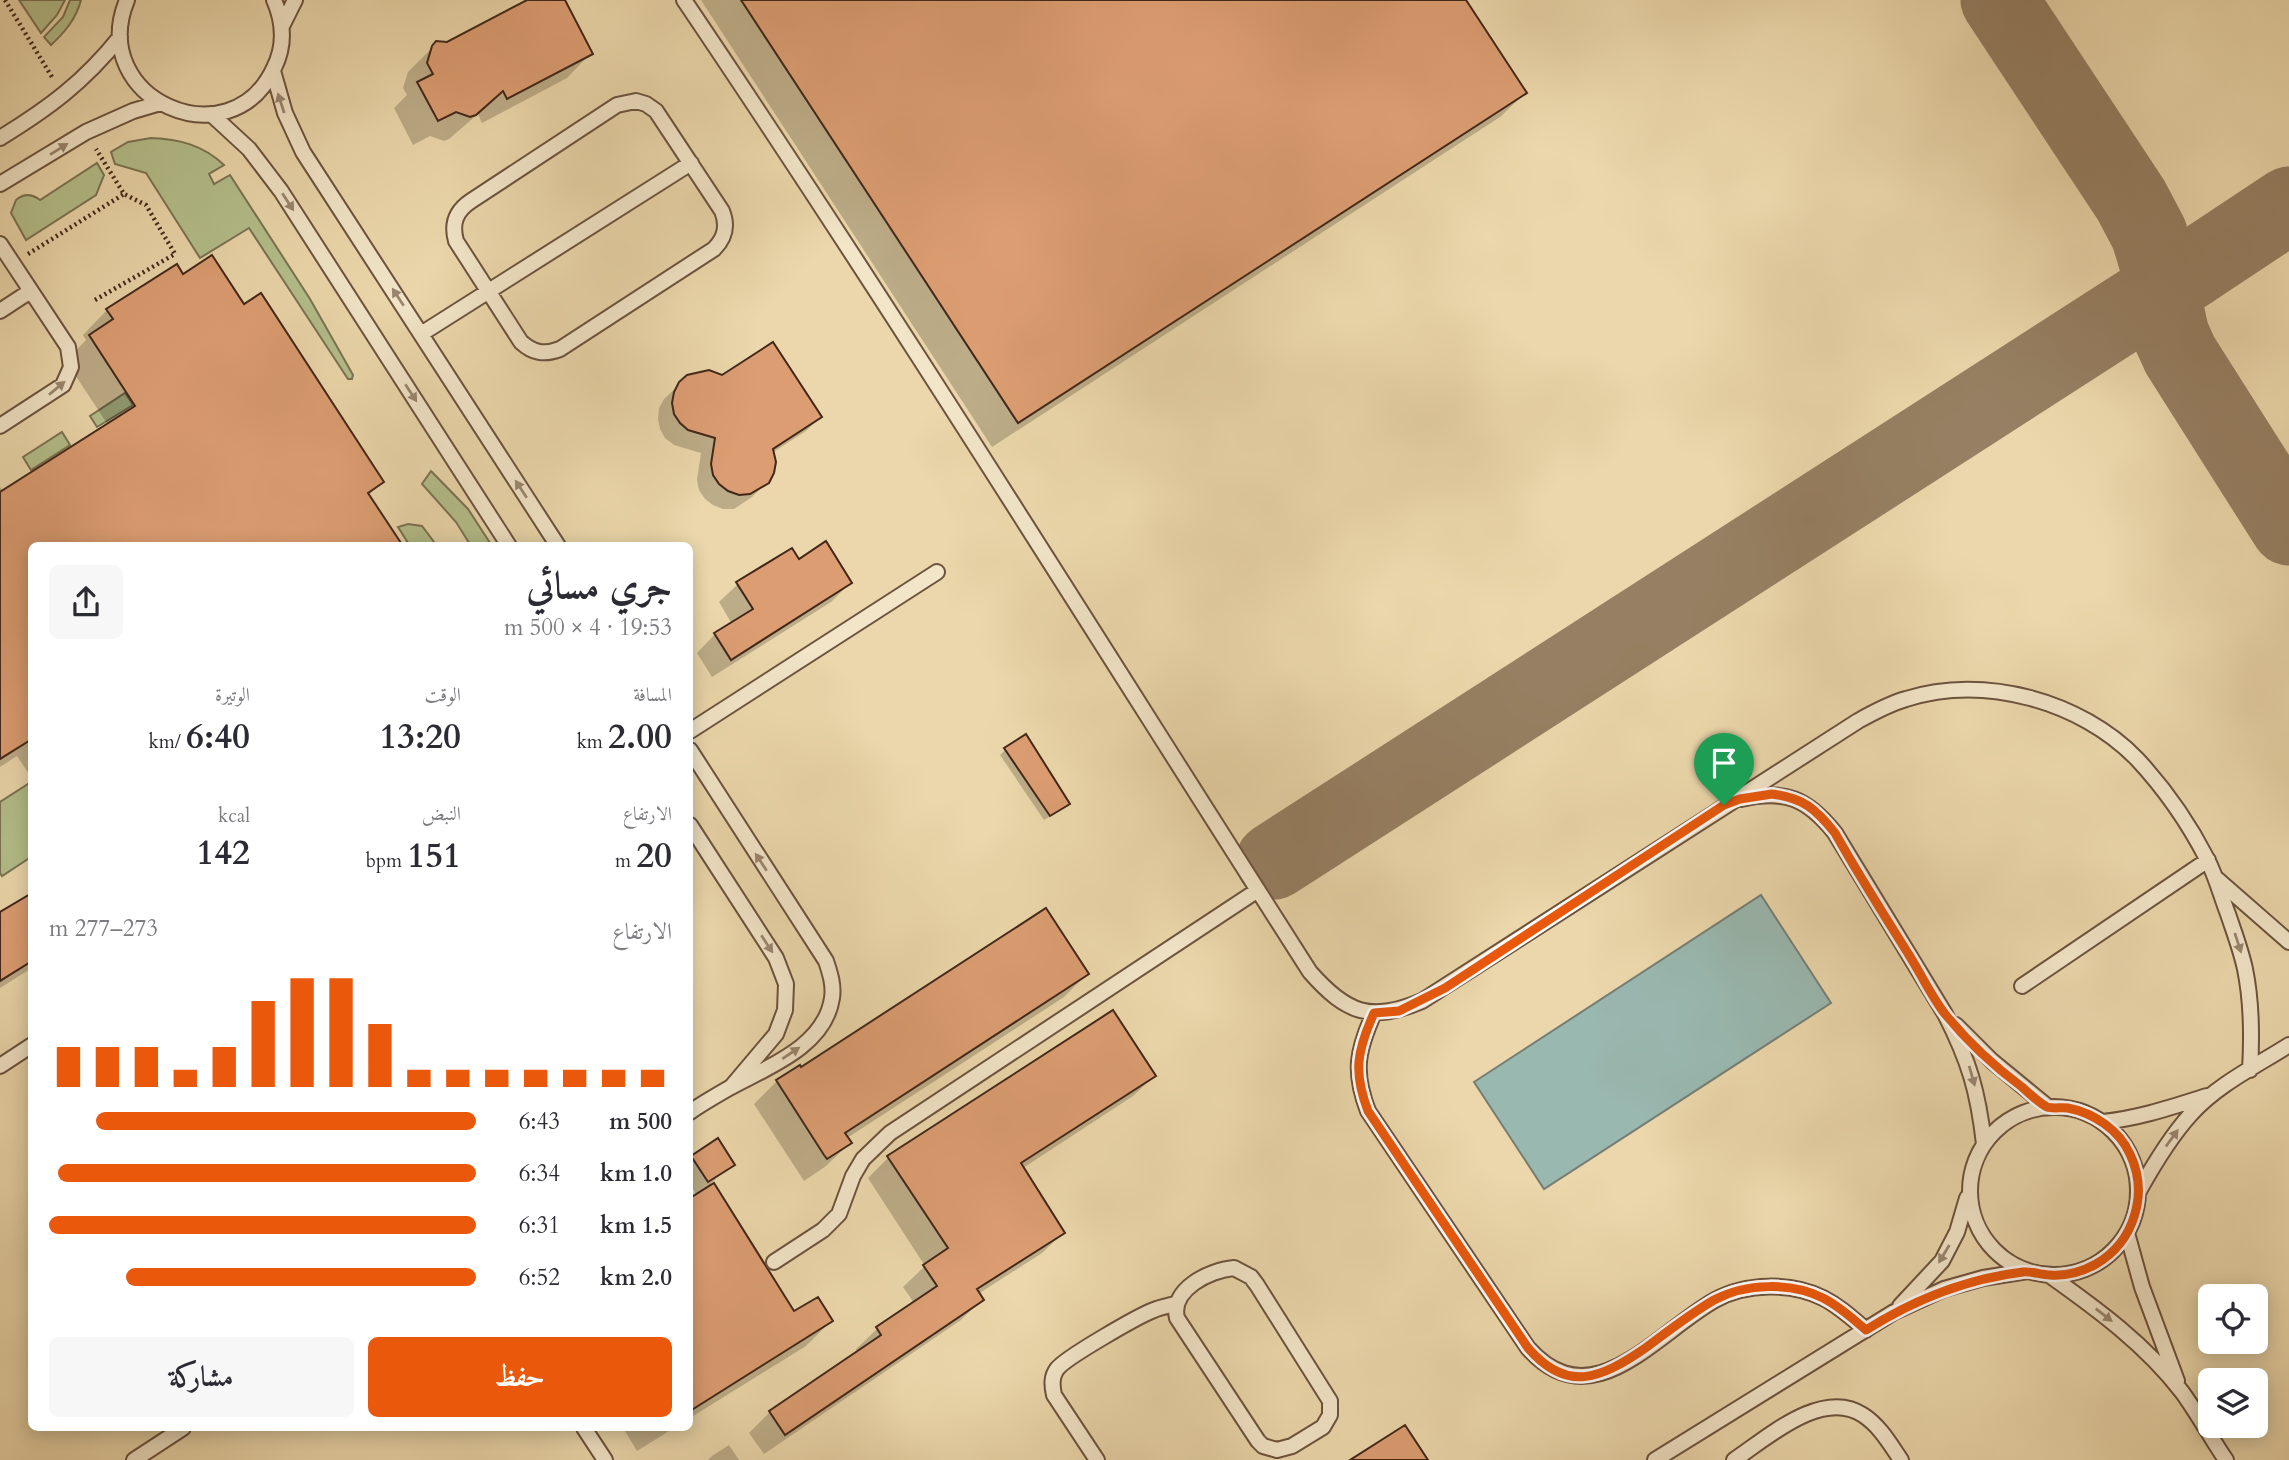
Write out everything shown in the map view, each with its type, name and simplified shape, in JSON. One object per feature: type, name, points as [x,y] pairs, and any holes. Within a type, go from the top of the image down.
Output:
[{"type":"lane","points":[[127,0],[120,37],[122,53],[135,82],[160,103],[193,115],[211,114],[241,104],[254,96],[273,71],[279,57],[282,26],[295,0]]},
{"type":"lane","points":[[274,0],[282,26]]},
{"type":"lane","points":[[684,0],[780,142],[970,437],[1310,972],[1329,994],[1351,1007],[1374,1013],[1399,1011],[1445,988],[1858,720],[1908,698],[1962,690],[1990,691],[2018,695],[2070,712],[2116,741],[2136,758],[2159,786],[2208,860],[2216,878],[2245,969],[2252,1033],[2250,1070]]},
{"type":"lane","points":[[0,138],[39,114],[82,81],[120,37]]},
{"type":"lane","points":[[273,71],[285,113],[303,152],[555,542]]},
{"type":"lane","points":[[636,101],[656,111],[725,219],[724,235],[714,249],[550,353],[539,353],[521,342],[489,291],[456,241],[454,224],[457,215],[471,201],[617,105],[636,101]]},
{"type":"lane","points":[[0,184],[86,132],[160,103]]},
{"type":"lane","points":[[211,114],[250,149],[281,191],[506,542]]},
{"type":"lane","points":[[421,334],[691,163]]},
{"type":"lane","points":[[0,244],[68,347],[71,367],[63,384],[1,424]]},
{"type":"lane","points":[[0,311],[30,292]]},
{"type":"lane","points":[[693,729],[937,572]]},
{"type":"lane","points":[[693,755],[826,961],[833,987],[827,1014],[810,1039],[778,1062],[693,1110]]},
{"type":"lane","points":[[1724,805],[1748,797],[1772,794],[1791,797],[1804,802],[1821,816],[1835,833],[1945,1014],[1972,1073],[1980,1107],[1984,1144]]},
{"type":"lane","points":[[693,830],[776,958],[786,984],[785,1010],[776,1034],[732,1087]]},
{"type":"lane","points":[[2022,986],[2208,860]]},
{"type":"lane","points":[[2216,878],[2289,942]]},
{"type":"lane","points":[[774,1262],[823,1230],[839,1214],[853,1176],[863,1158],[890,1133],[1258,890]]},
{"type":"lane","points":[[1374,1013],[1363,1037],[1357,1062],[1359,1088],[1368,1111],[1528,1348],[1541,1363],[1559,1374],[1579,1377],[1599,1375],[1618,1367],[1716,1299],[1742,1290],[1769,1287],[1797,1289],[1822,1297],[1866,1330]]},
{"type":"lane","points":[[1945,1014],[1992,1061],[2048,1107]]},
{"type":"lane","points":[[2138,1191],[2172,1138],[2192,1113],[2215,1093],[2289,1045]]},
{"type":"lane","points":[[0,1066],[28,1048]]},
{"type":"lane","points":[[2103,1122],[2160,1112],[2215,1093]]},
{"type":"lane","points":[[1894,1312],[1942,1261],[1957,1232],[1973,1166],[1984,1144],[2001,1125],[2023,1112],[2048,1107],[2067,1108],[2086,1113],[2103,1122],[2118,1136],[2129,1153],[2136,1171],[2138,1191],[2136,1213],[2127,1233],[2113,1251],[2094,1265],[2072,1273],[2049,1275],[2028,1271],[2004,1259],[1985,1241],[1973,1217],[1969,1191]]},
{"type":"lane","points":[[2127,1233],[2151,1314],[2182,1392]]},
{"type":"lane","points":[[1097,1460],[1054,1395],[1053,1375],[1065,1361],[1144,1315],[1175,1304],[1182,1292],[1214,1272],[1234,1268],[1251,1277],[1330,1401],[1328,1421],[1318,1431],[1284,1449],[1263,1446],[1177,1318],[1175,1304]]},
{"type":"lane","points":[[1655,1460],[1894,1312],[1944,1289],[1983,1278],[2028,1271]]},
{"type":"lane","points":[[2049,1275],[2120,1328],[2152,1359],[2182,1392],[2226,1460]]},
{"type":"lane","points":[[1734,1460],[1798,1418],[1833,1407],[1863,1415],[1880,1430],[1902,1460]]},
{"type":"lane","points":[[134,1460],[178,1431]]},
{"type":"lane","points":[[586,1431],[605,1460]]},
{"type":"path","points":[[5,0],[63,95]]},
{"type":"path","points":[[86,132],[124,194],[146,205],[175,254],[95,300]]},
{"type":"path","points":[[13,264],[124,194]]},
{"type":"green space","points":[[19,0],[65,0],[57,15],[41,33]]},
{"type":"green space","points":[[70,0],[81,0],[69,25],[51,45],[44,37],[63,17]]},
{"type":"green space","points":[[151,138],[190,144],[208,152],[224,165],[209,174],[214,184],[230,175],[310,299],[353,375],[352,379],[348,379],[249,228],[200,258],[146,173],[115,164],[111,152],[128,142]]},
{"type":"green space","points":[[97,163],[104,175],[96,195],[26,240],[11,213],[16,200],[28,195],[40,200]]},
{"type":"green space","points":[[125,393],[133,405],[97,427],[90,416]]},
{"type":"green space","points":[[62,432],[70,445],[31,470],[23,457]]},
{"type":"green space","points":[[431,471],[468,509],[489,542],[468,542],[456,522],[422,484]]},
{"type":"green space","points":[[408,524],[422,526],[434,542],[407,542],[398,527]]},
{"type":"green space","points":[[28,784],[28,859],[2,876],[0,873],[0,802]]},
{"type":"water","points":[[1761,895],[1831,1003],[1544,1189],[1474,1082]]},
{"type":"building","points":[[527,0],[565,0],[593,54],[507,99],[503,91],[476,115],[470,117],[456,112],[438,121],[417,82],[433,74],[427,63],[432,46],[436,41],[447,42]]},
{"type":"building","points":[[741,0],[1466,0],[1527,93],[1018,423]]},
{"type":"building","points":[[212,255],[244,304],[261,293],[384,482],[368,493],[400,542],[28,542],[28,742],[0,759],[0,492],[135,406],[89,335],[113,319],[106,309],[177,264],[183,274]]},
{"type":"building","points":[[773,342],[822,417],[773,449],[776,462],[769,483],[750,494],[739,495],[728,491],[713,475],[711,464],[715,438],[688,430],[674,414],[674,392],[679,382],[687,375],[709,370],[722,375]]},
{"type":"building","points":[[826,541],[852,583],[731,660],[714,633],[753,609],[736,582],[792,548],[799,559]]},
{"type":"building","points":[[1026,734],[1070,804],[1050,816],[1004,748]]},
{"type":"building","points":[[28,895],[28,964],[0,981],[0,912]]},
{"type":"building","points":[[1046,908],[1089,974],[845,1133],[852,1143],[827,1159],[776,1080],[800,1065],[801,1067]]},
{"type":"building","points":[[1113,1010],[1156,1076],[1021,1163],[1065,1233],[977,1289],[984,1300],[785,1435],[769,1411],[881,1335],[876,1327],[937,1286],[923,1265],[948,1248],[887,1156]]},
{"type":"building","points":[[718,1138],[735,1165],[708,1182],[693,1159],[693,1155]]},
{"type":"building","points":[[714,1183],[794,1311],[818,1297],[833,1321],[693,1409],[693,1196]]},
{"type":"building","points":[[1405,1425],[1428,1460],[1350,1460]]},
{"type":"taxiway","points":[[1999,0],[2131,200],[2149,234],[2159,267],[2171,335],[2180,355],[2289,527]]},
{"type":"taxiway","points":[[1274,861],[2289,205]]},
{"type":"route","points":[[1772,794],[1804,802],[1821,816],[1835,833],[1945,1014],[1992,1061],[2048,1107],[2086,1113],[2103,1122],[2118,1136],[2136,1171],[2136,1213],[2127,1233],[2113,1251],[2094,1265],[2072,1273],[2049,1275],[2028,1271],[1983,1278],[1944,1289],[1894,1312],[1866,1330],[1822,1297],[1797,1289],[1769,1287],[1742,1290],[1716,1299],[1618,1367],[1599,1375],[1579,1377],[1559,1374],[1541,1363],[1528,1348],[1368,1111],[1359,1088],[1357,1062],[1363,1037],[1374,1013],[1399,1011],[1445,988],[1724,805],[1740,799],[1772,794]]}]
